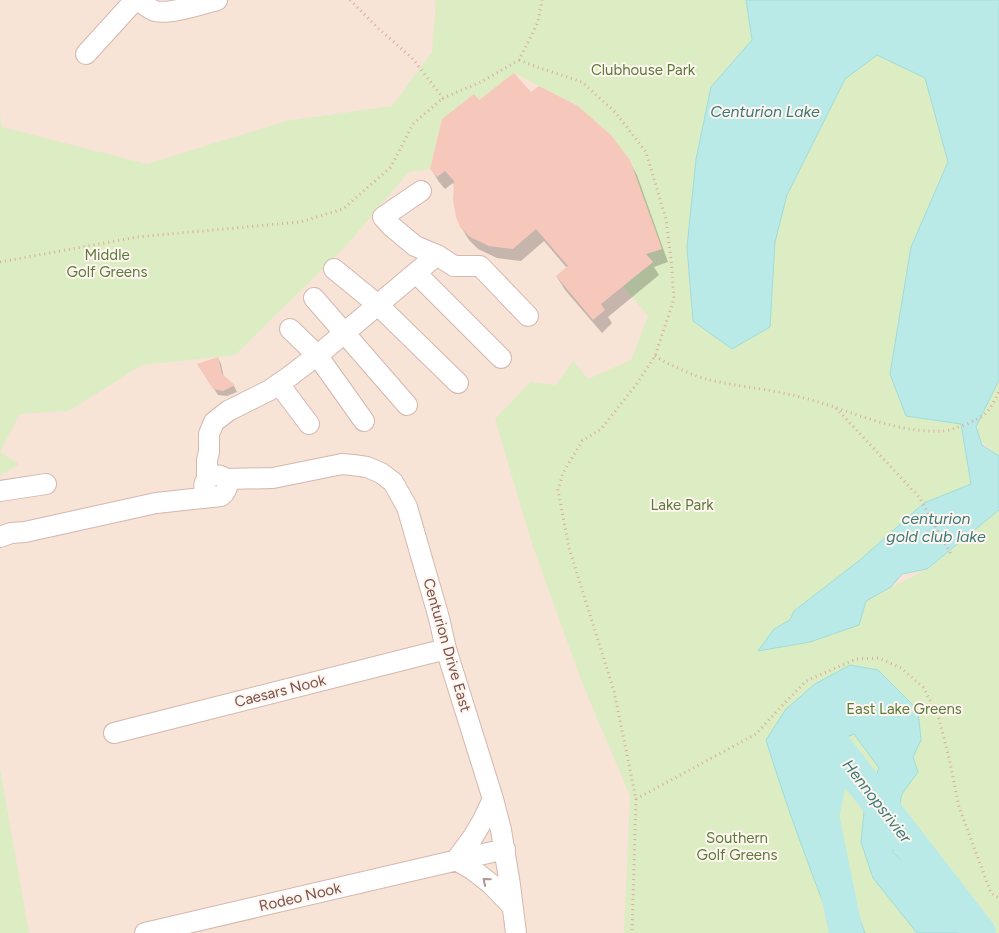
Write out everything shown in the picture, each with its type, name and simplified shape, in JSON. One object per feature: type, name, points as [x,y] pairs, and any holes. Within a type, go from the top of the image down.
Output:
[{"type":"street","points":[[86,54],[137,0],[156,11],[175,11],[218,0]]},
{"type":"street","points":[[421,191],[383,217],[415,246],[454,266],[480,266],[528,316]]},
{"type":"street","points":[[215,485],[214,460],[209,452],[209,434],[214,422],[228,411],[279,384],[345,333],[437,256]]},
{"type":"street","points":[[334,269],[378,305],[458,383]]},
{"type":"street","points":[[416,273],[501,358]]},
{"type":"street","points":[[314,298],[407,405]]},
{"type":"street","points":[[290,329],[317,355],[364,421]]},
{"type":"street","points":[[279,384],[309,424]]},
{"type":"street","name":"Centurion Drive East","points":[[0,537],[11,533],[25,532],[156,503],[185,489],[273,478],[342,464],[367,467],[381,473],[393,482],[407,507],[440,618],[446,649],[493,798],[505,849],[516,933]]},
{"type":"street","points":[[0,491],[46,484]]},
{"type":"street","name":"Centurion Drive East","points":[[0,549],[25,532]]},
{"type":"street","name":"Caesars Nook","points":[[114,733],[446,649]]},
{"type":"street","points":[[493,798],[483,820],[456,860],[491,884],[513,907]]},
{"type":"street","name":"Rodeo Nook","points":[[145,933],[505,849]]},
{"type":"path","points":[[350,0],[412,58],[443,98]]},
{"type":"path","points":[[0,262],[137,237],[300,222],[343,209],[391,167],[414,124],[443,98],[481,82],[519,60],[538,22],[542,0]]},
{"type":"path","points":[[519,60],[582,82],[614,112],[646,152],[666,219],[674,299],[655,356],[636,385],[601,429],[582,441],[563,473],[558,490],[569,548],[614,691],[636,799],[632,933]]},
{"type":"path","points":[[655,356],[709,379],[800,397],[911,430],[944,431],[984,416],[994,403],[999,392]]},
{"type":"path","points":[[835,408],[919,498],[952,556]]},
{"type":"path","points":[[636,799],[756,734],[806,681],[856,659],[879,658],[901,668],[923,687],[938,715],[959,807],[991,892],[999,898]]},
{"type":"shaded area","points":[[0,0],[999,0],[999,933],[0,933]]},
{"type":"green space","points":[[436,0],[746,0],[752,40],[711,87],[770,327],[775,242],[787,195],[845,79],[877,55],[925,78],[948,162],[911,247],[905,287],[999,366],[999,456],[962,425],[971,484],[924,503],[860,560],[794,611],[790,620],[774,629],[866,601],[927,569],[999,510],[999,933],[624,933],[630,796],[583,685],[532,544],[495,419],[530,382],[556,385],[573,361],[588,379],[631,360],[648,316],[623,286],[652,262],[646,254],[661,249],[630,160],[611,135],[578,106],[514,73],[479,100],[442,119],[430,169],[409,172],[345,247],[235,355],[142,365],[69,411],[20,414],[0,452],[0,115],[2,127],[147,164],[286,121],[392,106],[432,52]]},
{"type":"green space","points":[[0,452],[19,464],[0,476]]},
{"type":"green space","points":[[0,768],[29,933],[0,933]]},
{"type":"water","name":"Centurion Lake","points":[[746,0],[999,0],[999,380],[976,427],[982,445],[999,456],[999,510],[927,569],[902,574],[891,587],[866,601],[859,625],[810,642],[758,651],[774,629],[790,620],[794,611],[860,560],[924,503],[971,484],[961,424],[906,416],[890,374],[911,247],[948,162],[925,78],[877,55],[845,79],[787,195],[775,242],[770,327],[732,349],[693,321],[687,247],[696,159],[711,87],[752,40]]},
{"type":"water","points":[[850,665],[878,670],[918,710],[921,740],[913,757],[918,772],[902,794],[893,852],[918,876],[941,893],[966,906],[985,933],[917,933],[873,878],[861,842],[865,802],[879,768],[854,734],[833,743],[822,816],[865,933],[835,933],[816,885],[766,740],[786,709],[815,684]]},
{"type":"building","points":[[514,73],[531,92],[539,86],[578,106],[611,135],[630,160],[662,249],[646,254],[653,262],[601,304],[605,310],[593,320],[556,276],[568,266],[536,229],[513,249],[489,246],[470,237],[460,227],[456,217],[453,201],[454,181],[445,171],[437,177],[430,169],[442,119],[474,94],[479,100]]},
{"type":"building","points":[[218,357],[222,374],[235,385],[223,391],[213,389],[197,364]]},
{"type":"waterway","name":"Hennopsrivier","points":[[846,933],[822,816],[836,748],[979,933]]},
{"type":"park label","name":"Clubhouse Park","points":[[643,70]]},
{"type":"park label","name":"Middle Golf Greens","points":[[107,264]]},
{"type":"park label","name":"Lake Park","points":[[682,505]]},
{"type":"park label","name":"East Lake Greens","points":[[904,709]]},
{"type":"park label","name":"Southern Golf Greens","points":[[737,846]]},
{"type":"water label","name":"centurion gold club lake","points":[[936,527]]}]
